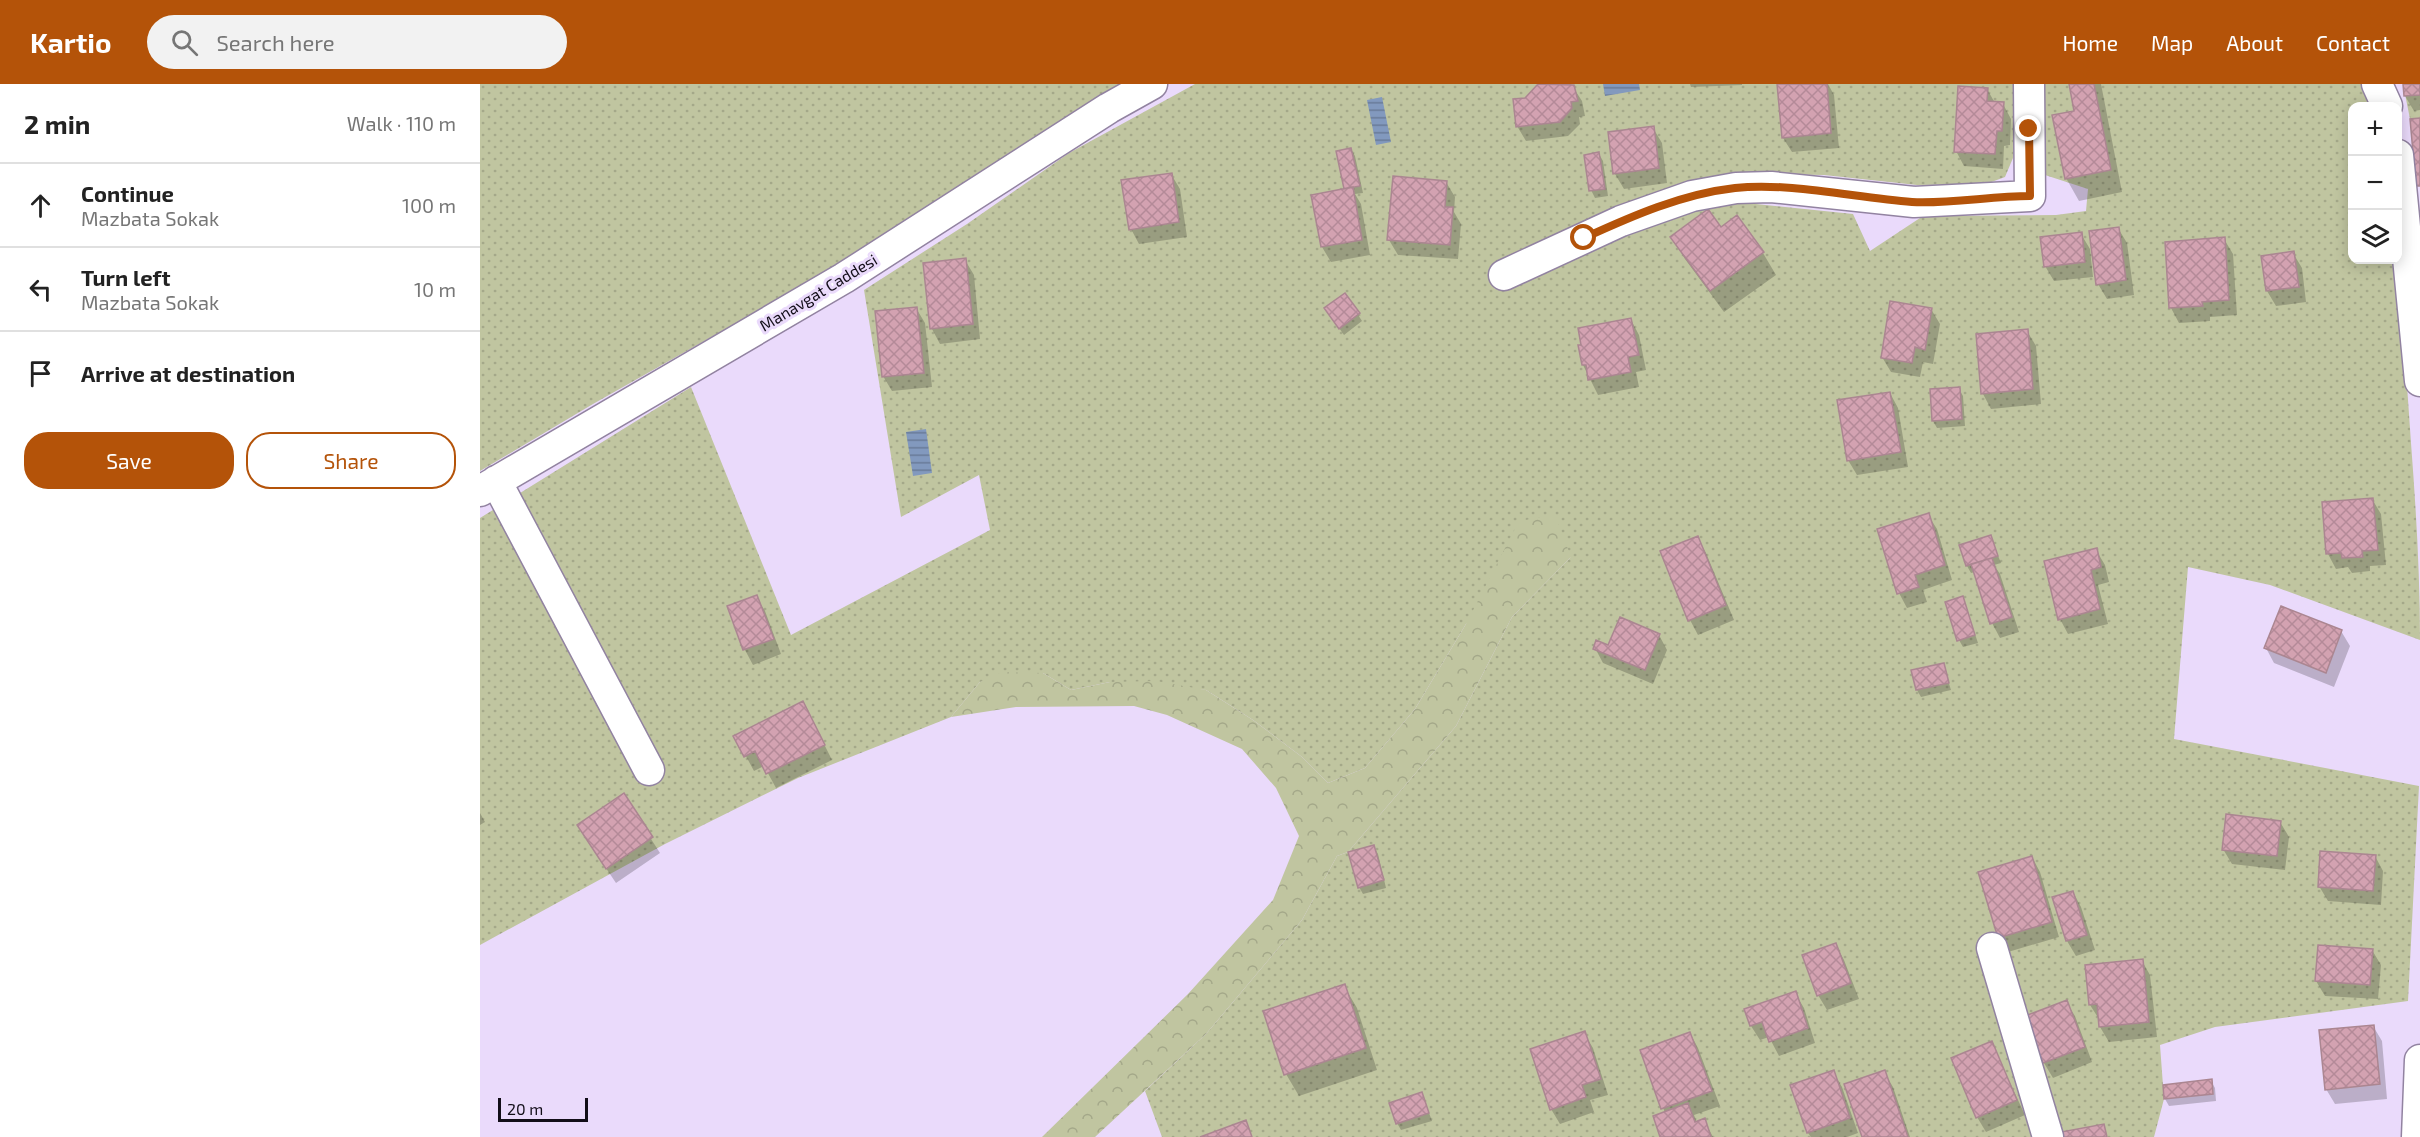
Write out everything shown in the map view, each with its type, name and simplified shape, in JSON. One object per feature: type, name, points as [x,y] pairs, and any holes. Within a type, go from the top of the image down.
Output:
[{"type":"street","name":"Manavgat Caddesi","points":[[488,486],[844,278],[1109,108],[1152,84]]},
{"type":"street","points":[[1504,275],[1621,221],[1692,196],[1736,188],[1771,187],[1914,202],[2030,196],[2029,84]]},
{"type":"street","points":[[2377,84],[2385,102]]},
{"type":"street","points":[[2397,156],[2420,381]]},
{"type":"street","points":[[488,486],[649,770]]},
{"type":"street","points":[[1992,948],[2048,1137]]},
{"type":"street","points":[[2417,1137],[2420,1060]]},
{"type":"green space","points":[[480,84],[1125,84],[879,242],[593,404],[480,471]]},
{"type":"green space","points":[[1195,84],[2020,84],[2013,158],[2005,177],[1986,184],[1917,185],[1824,175],[1764,174],[1629,203],[1544,239],[1489,272],[1495,289],[1648,227],[1727,201],[1853,214],[1870,251],[1923,216],[2056,215],[2086,211],[2088,189],[2045,175],[2042,84],[2362,84],[2373,102],[2348,102],[2348,264],[2395,264],[2415,492],[2420,640],[2270,585],[2188,567],[2174,739],[2419,786],[2408,1001],[2215,1027],[2160,1045],[2164,1099],[2154,1137],[1162,1137],[1145,1091],[1206,1034],[1302,920],[1337,856],[1348,852],[1456,726],[1512,617],[1571,557],[1466,624],[1415,709],[1365,768],[1328,783],[1302,757],[1253,720],[1206,690],[1110,682],[1071,690],[1043,673],[980,682],[951,717],[798,778],[665,844],[480,945],[480,518],[691,387],[791,635],[990,530],[979,475],[901,517],[864,290],[967,224],[1069,153]]},
{"type":"green space","points":[[2403,84],[2420,84],[2420,118],[2410,119]]},
{"type":"green space","points":[[1555,515],[1571,557],[1512,617],[1456,726],[1348,852],[1337,856],[1302,920],[1206,1034],[1095,1137],[1042,1137],[1188,994],[1273,900],[1299,836],[1276,788],[1242,749],[1167,715],[1134,706],[1016,707],[951,717],[980,682],[1002,672],[1043,673],[1071,690],[1110,682],[1156,681],[1206,690],[1253,720],[1302,757],[1328,783],[1365,768],[1415,709],[1466,624],[1519,521]]},
{"type":"water","points":[[1603,84],[1639,84],[1640,90],[1605,96]]},
{"type":"water","points":[[1382,97],[1391,142],[1376,145],[1367,100]]},
{"type":"water","points":[[926,429],[932,473],[913,476],[906,432]]},
{"type":"building","points":[[1538,84],[1574,85],[1578,101],[1571,102],[1572,108],[1560,122],[1516,127],[1513,99],[1525,98]]},
{"type":"building","points":[[1777,84],[1827,84],[1831,133],[1782,138]]},
{"type":"building","points":[[2069,84],[2094,84],[2111,170],[2065,179],[2052,115],[2074,111]]},
{"type":"building","points":[[2403,84],[2420,84],[2420,95],[2404,96]]},
{"type":"building","points":[[1958,86],[1988,88],[1987,101],[2004,102],[2002,131],[1997,131],[1995,154],[1954,152]]},
{"type":"building","points":[[2420,118],[2420,186],[2416,186],[2410,119]]},
{"type":"building","points":[[1654,126],[1659,168],[1613,174],[1608,132]]},
{"type":"building","points":[[1351,148],[1360,186],[1344,189],[1336,151]]},
{"type":"building","points":[[1599,152],[1605,189],[1589,191],[1584,155]]},
{"type":"building","points":[[1172,173],[1179,222],[1129,230],[1121,180]]},
{"type":"building","points":[[1393,176],[1447,181],[1445,207],[1453,207],[1450,245],[1387,240]]},
{"type":"building","points":[[1353,187],[1362,240],[1321,247],[1311,195]]},
{"type":"building","points":[[1708,209],[1721,227],[1737,215],[1764,252],[1710,291],[1670,237]]},
{"type":"building","points":[[2119,227],[2126,280],[2096,285],[2089,231]]},
{"type":"building","points":[[2082,232],[2085,262],[2044,267],[2040,237]]},
{"type":"building","points":[[2225,237],[2229,300],[2202,302],[2203,306],[2169,308],[2165,242]]},
{"type":"building","points":[[2294,251],[2299,287],[2266,291],[2261,256]]},
{"type":"building","points":[[966,258],[973,324],[930,329],[923,263]]},
{"type":"building","points":[[1345,293],[1360,313],[1339,329],[1324,308]]},
{"type":"building","points":[[1890,301],[1932,308],[1925,350],[1915,347],[1912,363],[1881,358]]},
{"type":"building","points":[[917,307],[924,373],[882,377],[875,311]]},
{"type":"building","points":[[1631,318],[1639,355],[1628,357],[1631,372],[1588,380],[1586,365],[1582,365],[1578,345],[1581,345],[1578,328]]},
{"type":"building","points":[[2028,329],[2033,389],[1981,394],[1976,334]]},
{"type":"building","points":[[1960,387],[1962,419],[1932,421],[1930,389]]},
{"type":"building","points":[[1890,392],[1901,452],[1847,461],[1837,400]]},
{"type":"building","points":[[2373,498],[2378,550],[2362,551],[2363,557],[2342,558],[2341,553],[2326,554],[2322,502]]},
{"type":"building","points":[[1929,513],[1945,565],[1915,575],[1919,587],[1897,594],[1877,529]]},
{"type":"building","points":[[1991,535],[1998,556],[1966,566],[1959,545]]},
{"type":"building","points":[[1698,536],[1726,605],[1688,621],[1660,551]]},
{"type":"building","points":[[2097,548],[2101,567],[2091,570],[2100,609],[2058,620],[2044,561]]},
{"type":"building","points":[[1992,558],[2012,617],[1990,624],[1971,564]]},
{"type":"building","points":[[757,595],[774,639],[743,650],[727,606]]},
{"type":"building","points":[[1963,596],[1975,635],[1957,641],[1945,602]]},
{"type":"building","points":[[2281,606],[2342,630],[2326,673],[2264,648]]},
{"type":"building","points":[[1620,617],[1660,634],[1645,670],[1593,649],[1596,640],[1608,645]]},
{"type":"building","points":[[1944,663],[1949,683],[1916,690],[1911,670]]},
{"type":"building","points":[[803,701],[825,745],[766,774],[755,751],[744,757],[733,736]]},
{"type":"building","points":[[624,793],[653,837],[606,869],[577,825]]},
{"type":"building","points":[[2226,814],[2281,821],[2277,856],[2222,850]]},
{"type":"building","points":[[1374,845],[1384,880],[1358,888],[1348,852]]},
{"type":"building","points":[[2320,851],[2376,855],[2373,891],[2318,887]]},
{"type":"building","points":[[2032,856],[2052,922],[1998,938],[1978,872]]},
{"type":"building","points":[[2073,891],[2087,935],[2066,941],[2052,897]]},
{"type":"building","points":[[1836,943],[1851,983],[1817,996],[1802,955]]},
{"type":"building","points":[[2318,945],[2373,949],[2370,985],[2315,981]]},
{"type":"building","points":[[2143,959],[2149,1022],[2099,1027],[2097,1004],[2089,1005],[2085,965]]},
{"type":"building","points":[[1345,984],[1366,1048],[1284,1075],[1263,1011]]},
{"type":"building","points":[[1796,991],[1808,1028],[1769,1042],[1762,1022],[1750,1026],[1744,1009]]},
{"type":"building","points":[[2067,1000],[2085,1047],[2043,1063],[2025,1016]]},
{"type":"building","points":[[2374,1025],[2380,1084],[2325,1090],[2319,1030]]},
{"type":"building","points":[[1585,1031],[1601,1079],[1582,1085],[1586,1097],[1550,1110],[1530,1049]]},
{"type":"building","points":[[1690,1032],[1712,1091],[1661,1109],[1640,1050]]},
{"type":"building","points":[[1992,1041],[2017,1100],[1976,1118],[1951,1058]]},
{"type":"building","points":[[1834,1070],[1850,1118],[1807,1133],[1790,1085]]},
{"type":"building","points":[[1885,1070],[1908,1137],[1862,1137],[1844,1084]]},
{"type":"building","points":[[2212,1079],[2213,1094],[2164,1099],[2163,1085]]},
{"type":"building","points":[[1422,1092],[1429,1113],[1396,1124],[1389,1103]]},
{"type":"building","points":[[1688,1103],[1695,1122],[1705,1118],[1711,1137],[1660,1137],[1653,1116]]},
{"type":"building","points":[[1246,1120],[1252,1137],[1200,1137]]},
{"type":"building","points":[[2104,1124],[2107,1137],[2062,1137],[2061,1132]]},
{"type":"route","points":[[1584,238],[1621,221],[1692,196],[1736,188],[1771,187],[1914,202],[2030,196],[2029,129]]}]
